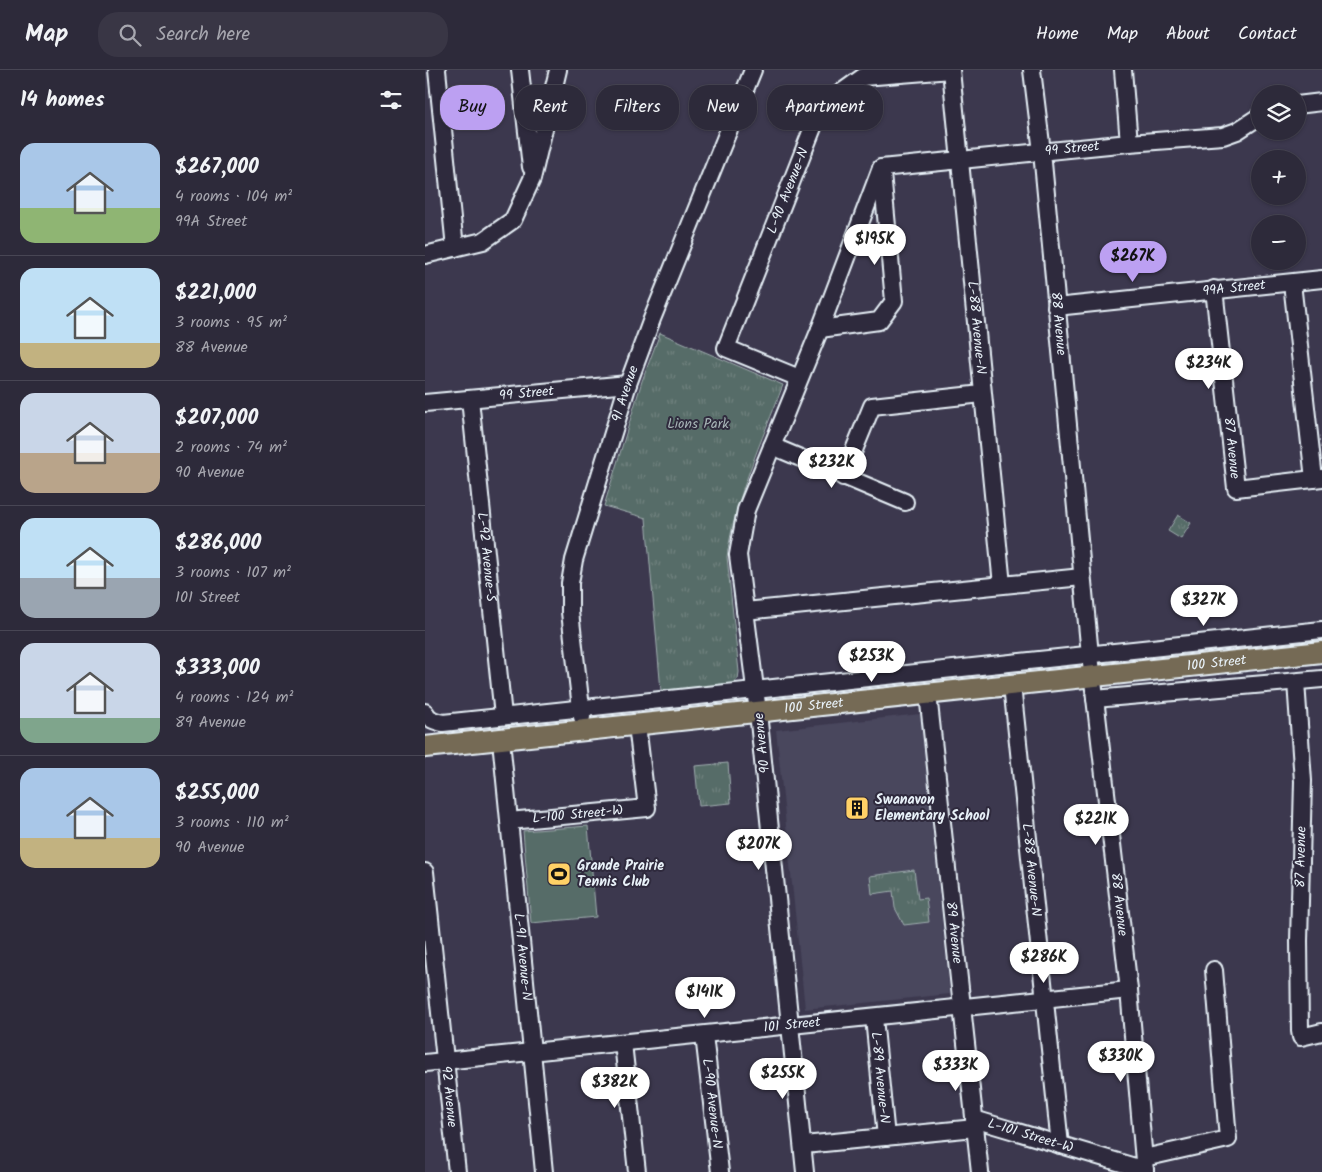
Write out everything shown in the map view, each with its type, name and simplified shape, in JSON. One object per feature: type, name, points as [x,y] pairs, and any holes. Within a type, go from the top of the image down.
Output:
[{"type":"main road","name":"100 Street","points":[[425,747],[1322,652]]},
{"type":"street","points":[[437,70],[459,247]]},
{"type":"street","points":[[520,70],[532,179]]},
{"type":"street","points":[[425,255],[483,241],[513,220],[532,179],[557,70]]},
{"type":"street","name":"91 Avenue","points":[[583,731],[570,612],[571,571],[628,384],[652,319],[753,70]]},
{"type":"street","name":"L-88 Avenue-N","points":[[951,70],[1002,585]]},
{"type":"street","name":"L-90 Avenue-N","points":[[799,378],[726,348],[821,107],[863,77],[951,70]]},
{"type":"street","name":"88 Avenue","points":[[1032,70],[1042,152],[1090,655],[1129,990],[1145,1167]]},
{"type":"street","points":[[1123,70],[1129,143]]},
{"type":"street","points":[[1306,104],[1322,102]]},
{"type":"street","name":"99 Street","points":[[881,168],[1129,143],[1223,136],[1237,131],[1251,122]]},
{"type":"street","points":[[820,329],[879,321],[894,301],[881,168]]},
{"type":"street","name":"90 Avenue","points":[[805,1172],[804,1145],[758,712],[738,555],[746,510],[820,329],[881,168]]},
{"type":"street","name":"99A Street","points":[[1056,307],[1322,279]]},
{"type":"street","points":[[1292,283],[1318,479]]},
{"type":"street","name":"87 Avenue","points":[[1214,290],[1236,488],[1318,479]]},
{"type":"street","name":"99 Street","points":[[425,403],[628,384]]},
{"type":"street","points":[[843,477],[871,406],[983,394]]},
{"type":"street","name":"L-92 Avenue-S","points":[[470,399],[503,716]]},
{"type":"street","points":[[772,446],[905,502]]},
{"type":"street","points":[[745,611],[1082,577]]},
{"type":"street","name":"100 Street","points":[[430,717],[443,723],[755,688],[1322,630]]},
{"type":"street","name":"100 Street","points":[[1095,699],[1322,679]]},
{"type":"street","name":"87 Avenue","points":[[1296,682],[1303,780],[1299,941],[1300,1031],[1301,1036],[1322,1032]]},
{"type":"street","name":"L-88 Avenue-N","points":[[1012,685],[1060,1145]]},
{"type":"street","name":"89 Avenue","points":[[928,694],[980,1172]]},
{"type":"street","name":"L-100 Street-W","points":[[509,821],[647,808],[637,725]]},
{"type":"street","name":"L-91 Avenue-N","points":[[501,740],[544,1172]]},
{"type":"street","name":"92 Avenue","points":[[425,872],[457,1172]]},
{"type":"street","points":[[1145,1167],[1228,1139],[1214,970]]},
{"type":"street","name":"101 Street","points":[[425,1064],[1129,990]]},
{"type":"street","name":"L-89 Avenue-N","points":[[874,1018],[886,1137]]},
{"type":"street","name":"L-90 Avenue-N","points":[[704,1035],[720,1172]]},
{"type":"street","points":[[623,1043],[637,1172]]},
{"type":"street","name":"L-101 Street-W","points":[[804,1145],[886,1137],[975,1124],[1145,1167]]},
{"type":"shaded area","points":[[920,714],[950,994],[805,1009],[776,730]]},
{"type":"green space","name":"Lions Park","points":[[660,333],[783,385],[743,491],[736,513],[727,557],[739,672],[738,679],[732,684],[661,691],[646,518],[604,506],[642,381]]},
{"type":"green space","points":[[1178,515],[1191,523],[1181,539],[1168,531]]},
{"type":"green space","points":[[728,763],[731,803],[699,806],[695,766]]},
{"type":"green space","name":"Grande Prairie Tennis Club","points":[[588,826],[596,917],[531,923],[523,831]]},
{"type":"green space","points":[[914,870],[918,899],[926,898],[929,922],[904,925],[895,908],[893,891],[872,894],[870,876]]},
{"type":"place","name":"Swanavon Elementary School","points":[[857,808]]},
{"type":"place","name":"Grande Prairie Tennis Club","points":[[559,874]]}]
